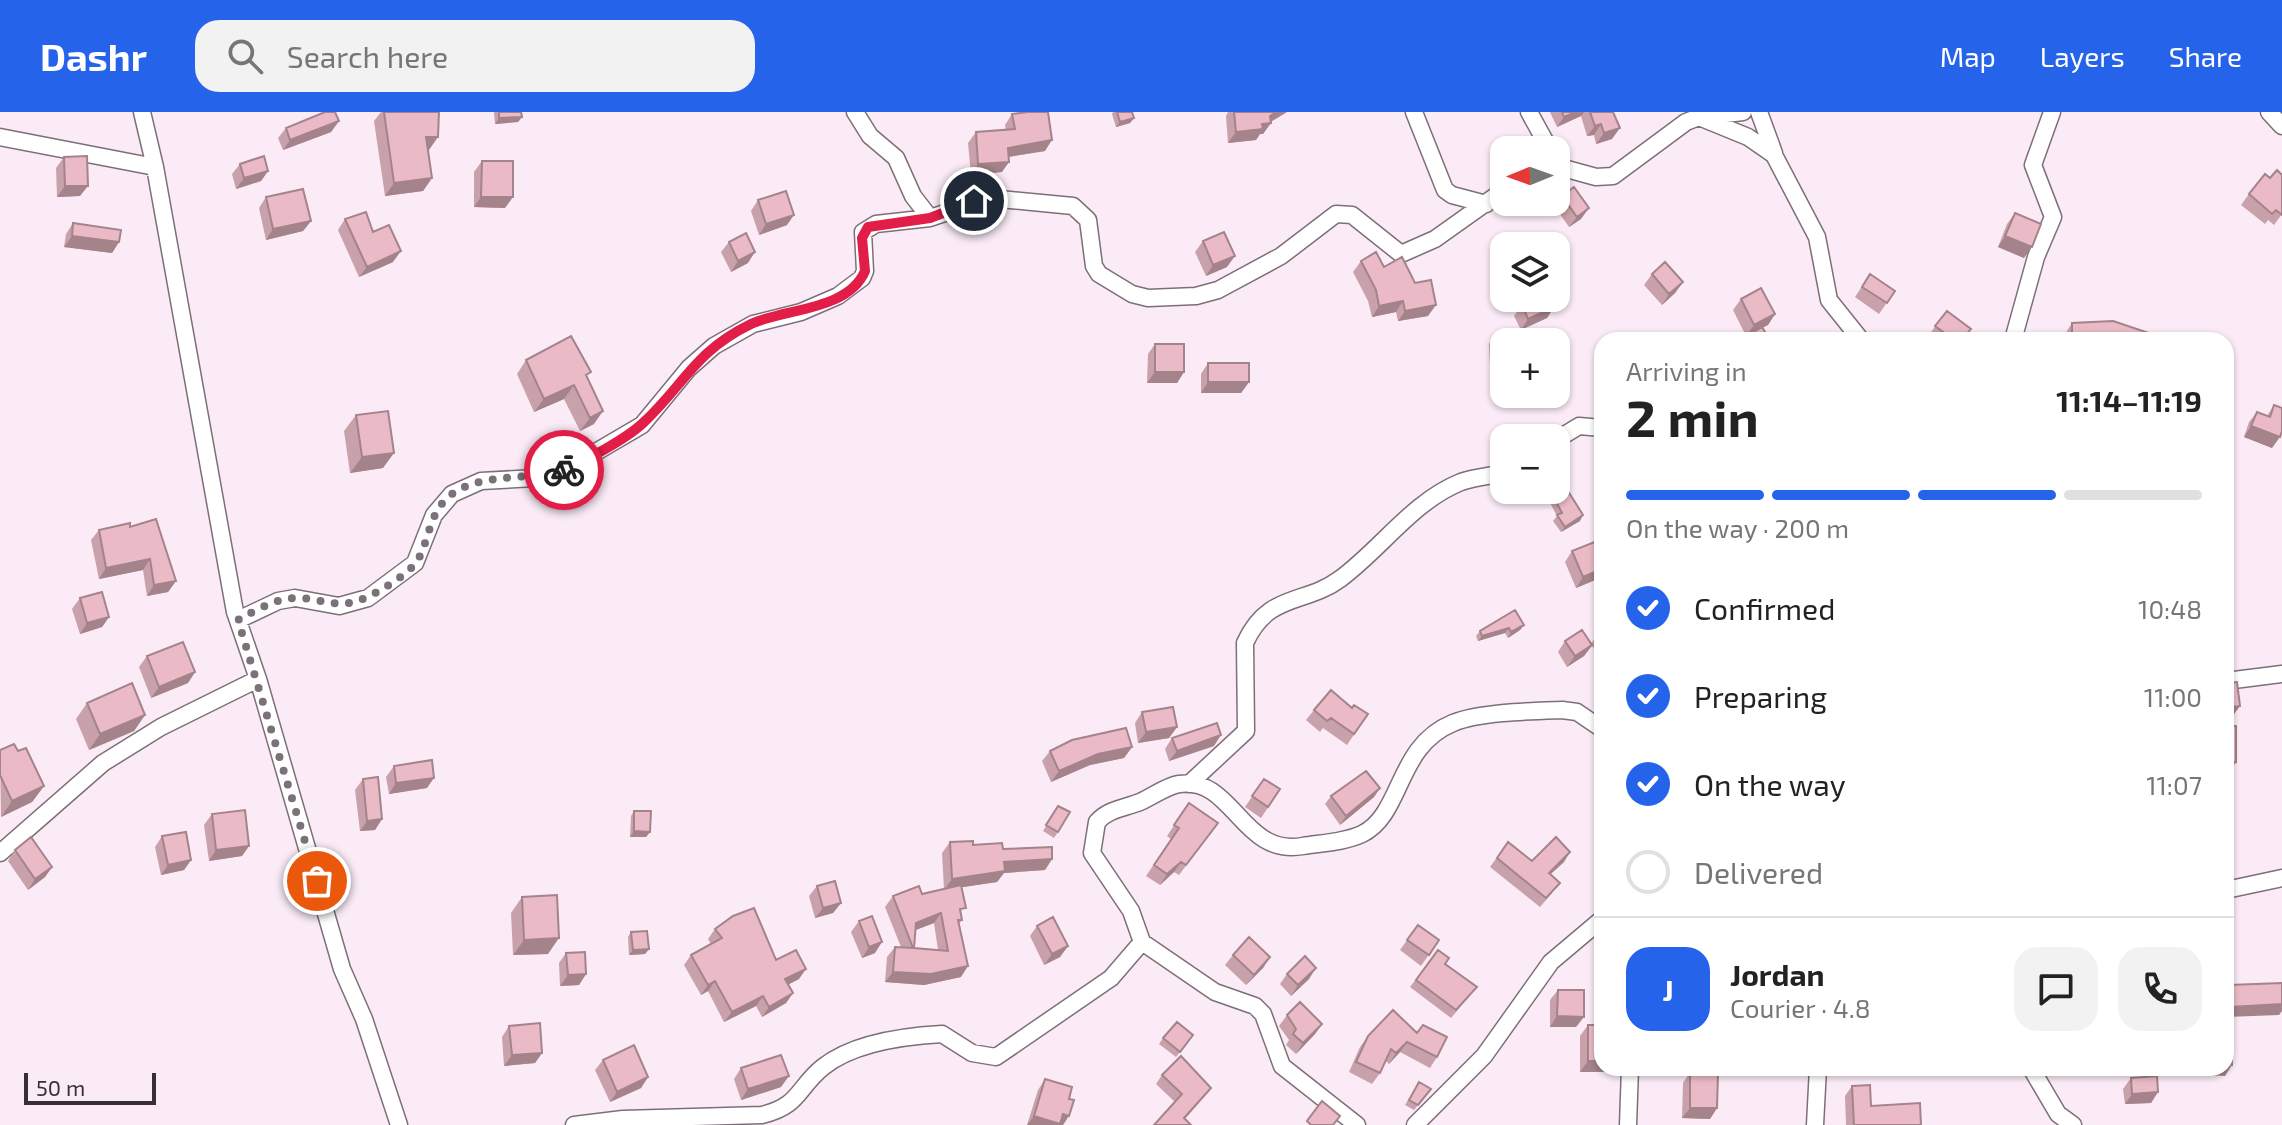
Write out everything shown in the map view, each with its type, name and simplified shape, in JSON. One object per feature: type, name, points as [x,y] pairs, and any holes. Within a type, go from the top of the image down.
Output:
[{"type":"street","points":[[142,112],[155,167],[217,529],[238,620],[342,969],[364,1019],[399,1125]]},
{"type":"street","points":[[855,112],[870,136],[896,158],[913,196],[930,218]]},
{"type":"street","points":[[1414,112],[1445,190],[1452,195],[1486,204]]},
{"type":"street","points":[[1529,112],[1542,136]]},
{"type":"street","points":[[1570,168],[1596,177],[1613,176],[1679,126],[1699,117],[1743,112]]},
{"type":"street","points":[[1759,112],[1774,155],[1817,237],[1829,300],[1855,332]]},
{"type":"street","points":[[2015,332],[2036,257],[2053,217],[2033,165],[2052,112]]},
{"type":"street","points":[[2269,112],[2282,126]]},
{"type":"street","points":[[1699,117],[1748,137],[1774,155]]},
{"type":"street","points":[[0,137],[155,167]]},
{"type":"street","points":[[238,620],[278,601],[295,598],[339,606],[368,598],[415,563],[434,515],[452,494],[481,481],[535,478],[567,469],[642,425],[689,368],[714,346],[753,324],[801,312],[851,287],[865,271],[862,238],[868,227],[930,218],[989,198],[1073,206],[1088,220],[1094,266],[1103,278],[1139,297],[1196,296],[1226,286],[1281,256],[1336,214],[1352,215],[1401,254],[1435,239],[1490,201]]},
{"type":"street","points":[[1570,431],[1579,426],[1594,427]]},
{"type":"street","points":[[1189,784],[1246,731],[1245,643],[1251,631],[1272,609],[1342,578],[1398,527],[1447,490],[1462,482],[1490,476]]},
{"type":"street","points":[[2234,680],[2282,674]]},
{"type":"street","points":[[0,853],[103,763],[161,727],[258,679]]},
{"type":"street","points":[[1357,1125],[1282,1066],[1263,1014],[1255,1006],[1215,992],[1142,942],[1126,902],[1097,865],[1092,853],[1097,822],[1110,812],[1177,784],[1189,784],[1219,796],[1260,841],[1291,848],[1353,837],[1372,827],[1386,813],[1408,761],[1453,723],[1562,710],[1577,712],[1594,724]]},
{"type":"street","points":[[2234,888],[2282,878]]},
{"type":"street","points":[[1415,1125],[1484,1056],[1551,962],[1594,926]]},
{"type":"street","points":[[574,1125],[623,1119],[762,1115],[782,1110],[824,1067],[848,1053],[910,1038],[949,1035],[972,1053],[996,1057],[1111,978],[1142,942]]},
{"type":"street","points":[[1628,1125],[1630,1076]]},
{"type":"street","points":[[1815,1125],[1818,1076]]},
{"type":"street","points":[[2036,1076],[2058,1114],[2073,1125]]},
{"type":"building","points":[[325,112],[335,112],[339,121],[290,140],[286,128]]},
{"type":"building","points":[[384,112],[439,112],[438,137],[426,137],[432,178],[394,183]]},
{"type":"building","points":[[499,112],[521,112],[522,117],[499,118]]},
{"type":"building","points":[[1048,112],[1052,140],[1008,148],[1009,162],[978,164],[976,132],[1015,129],[1012,114]]},
{"type":"building","points":[[1117,112],[1132,112],[1134,118],[1120,122]]},
{"type":"building","points":[[1234,112],[1277,112],[1270,116],[1271,123],[1262,124],[1263,129],[1236,132]]},
{"type":"building","points":[[1590,112],[1613,112],[1620,128],[1604,133],[1601,124],[1595,126]]},
{"type":"building","points":[[87,156],[88,186],[65,186],[64,157]]},
{"type":"building","points":[[264,156],[268,171],[244,178],[240,164]]},
{"type":"building","points":[[482,161],[513,161],[513,197],[481,197]]},
{"type":"building","points":[[2277,170],[2282,175],[2282,215],[2276,210],[2272,214],[2249,194],[2265,174],[2270,178]]},
{"type":"building","points":[[1574,187],[1589,208],[1577,217],[1570,207],[1570,190]]},
{"type":"building","points":[[303,189],[311,221],[273,229],[266,197]]},
{"type":"building","points":[[786,191],[794,215],[766,224],[758,200]]},
{"type":"building","points":[[366,212],[373,232],[389,225],[401,251],[367,267],[345,219]]},
{"type":"building","points":[[2015,213],[2041,224],[2032,247],[2005,236]]},
{"type":"building","points":[[73,223],[121,230],[119,242],[72,236]]},
{"type":"building","points":[[1224,232],[1235,256],[1213,265],[1203,241]]},
{"type":"building","points":[[746,233],[755,252],[738,261],[729,242]]},
{"type":"building","points":[[1376,252],[1384,267],[1402,257],[1415,283],[1431,280],[1436,305],[1405,311],[1403,301],[1379,306],[1376,290],[1361,261]]},
{"type":"building","points":[[1665,262],[1683,282],[1669,294],[1652,274]]},
{"type":"building","points":[[1870,274],[1895,291],[1887,303],[1862,287]]},
{"type":"building","points":[[1761,288],[1775,314],[1754,325],[1741,299]]},
{"type":"building","points":[[1947,311],[1971,329],[1969,332],[1943,332],[1935,326]]},
{"type":"building","points":[[1525,312],[1543,312],[1528,319]]},
{"type":"building","points":[[2113,321],[2146,332],[2072,332],[2072,323]]},
{"type":"building","points":[[571,336],[591,372],[586,375],[603,411],[590,418],[574,385],[544,399],[526,360]]},
{"type":"building","points":[[1155,344],[1184,344],[1184,372],[1155,372]]},
{"type":"building","points":[[1208,363],[1249,363],[1249,382],[1208,382]]},
{"type":"building","points":[[2274,405],[2282,408],[2280,437],[2251,426],[2257,412],[2270,417]]},
{"type":"building","points":[[388,411],[394,453],[362,457],[356,415]]},
{"type":"building","points":[[1570,494],[1583,515],[1565,527],[1557,515],[1562,513],[1557,504],[1570,504]]},
{"type":"building","points":[[156,519],[176,581],[154,585],[150,559],[106,568],[99,530],[130,523],[130,527]]},
{"type":"building","points":[[1594,542],[1594,572],[1583,577],[1572,551]]},
{"type":"building","points":[[102,592],[109,617],[87,623],[80,598]]},
{"type":"building","points":[[1515,610],[1524,625],[1511,632],[1509,628],[1482,636],[1480,631]]},
{"type":"building","points":[[1582,630],[1592,645],[1575,656],[1565,641]]},
{"type":"building","points":[[183,642],[195,672],[159,687],[147,656]]},
{"type":"building","points":[[2234,682],[2237,682],[2240,706],[2234,707]]},
{"type":"building","points":[[132,683],[145,715],[100,734],[87,703]]},
{"type":"building","points":[[1331,690],[1352,708],[1354,705],[1368,714],[1354,734],[1331,718],[1327,721],[1314,710]]},
{"type":"building","points":[[1173,707],[1177,727],[1146,732],[1142,712]]},
{"type":"building","points":[[1217,723],[1221,735],[1177,751],[1172,738]]},
{"type":"building","points":[[2234,726],[2236,726],[2234,762]]},
{"type":"building","points":[[1126,728],[1132,747],[1098,754],[1059,771],[1050,751],[1072,740]]},
{"type":"building","points":[[14,744],[18,751],[26,748],[44,786],[12,801],[0,775],[0,750]]},
{"type":"building","points":[[432,760],[434,778],[396,783],[394,766]]},
{"type":"building","points":[[1366,771],[1380,788],[1346,816],[1331,796]]},
{"type":"building","points":[[378,777],[382,819],[367,821],[363,779]]},
{"type":"building","points":[[1264,779],[1280,789],[1268,807],[1252,796]]},
{"type":"building","points":[[1189,803],[1218,823],[1186,865],[1181,862],[1167,874],[1154,865],[1179,828],[1174,825]]},
{"type":"building","points":[[1058,806],[1070,812],[1058,832],[1046,825]]},
{"type":"building","points":[[245,810],[249,846],[216,850],[212,814]]},
{"type":"building","points":[[634,811],[651,811],[650,832],[634,831]]},
{"type":"building","points":[[186,832],[191,860],[168,865],[162,836]]},
{"type":"building","points":[[31,837],[52,867],[35,879],[15,850]]},
{"type":"building","points":[[1556,837],[1570,852],[1549,873],[1560,883],[1546,898],[1497,858],[1508,842],[1532,861]]},
{"type":"building","points":[[973,841],[973,845],[1002,843],[1003,849],[1052,847],[1052,859],[1004,862],[1005,871],[952,879],[950,842]]},
{"type":"building","points":[[835,881],[841,903],[823,908],[817,886]]},
{"type":"building","points":[[961,885],[966,908],[960,909],[962,920],[958,920],[968,966],[931,974],[893,972],[895,947],[913,948],[893,896],[919,886],[922,894]],"holes":[[[941,913],[948,951],[914,948],[916,923]]]},
{"type":"building","points":[[557,895],[559,938],[524,940],[522,897]]},
{"type":"building","points":[[754,908],[776,960],[796,950],[806,969],[785,979],[793,993],[769,1007],[763,996],[732,1012],[715,981],[708,985],[691,955],[722,938],[715,929],[733,916]]},
{"type":"building","points":[[872,916],[882,942],[869,947],[859,921]]},
{"type":"building","points":[[1053,917],[1068,946],[1052,954],[1037,926]]},
{"type":"building","points":[[1418,925],[1439,940],[1429,955],[1407,940]]},
{"type":"building","points":[[647,931],[649,949],[633,950],[631,932]]},
{"type":"building","points":[[1249,937],[1270,957],[1254,975],[1233,955]]},
{"type":"building","points":[[1438,950],[1449,958],[1445,964],[1477,987],[1456,1010],[1416,980]]},
{"type":"building","points":[[585,952],[586,974],[568,975],[566,953]]},
{"type":"building","points":[[1305,956],[1316,968],[1298,985],[1287,974]]},
{"type":"building","points":[[2282,983],[2282,1004],[2234,1007],[2234,985]]},
{"type":"building","points":[[1558,990],[1584,990],[1584,1017],[1557,1016]]},
{"type":"building","points":[[1300,1002],[1322,1024],[1303,1043],[1293,1034],[1296,1029],[1287,1015]]},
{"type":"building","points":[[1393,1010],[1417,1033],[1423,1025],[1447,1037],[1437,1057],[1407,1042],[1396,1053],[1391,1049],[1380,1073],[1356,1062],[1368,1036]]},
{"type":"building","points":[[1177,1022],[1193,1035],[1180,1052],[1163,1038]]},
{"type":"building","points":[[540,1023],[542,1053],[512,1055],[509,1026]]},
{"type":"building","points":[[1588,1025],[1594,1025],[1594,1061],[1588,1061]]},
{"type":"building","points":[[634,1045],[648,1077],[617,1092],[603,1060]]},
{"type":"building","points":[[781,1055],[789,1076],[748,1089],[741,1068]]},
{"type":"building","points":[[1181,1056],[1211,1088],[1184,1118],[1191,1125],[1154,1125],[1182,1094],[1162,1075]]},
{"type":"building","points":[[1690,1076],[1718,1076],[1717,1108],[1690,1108]]},
{"type":"building","points":[[2157,1076],[2158,1092],[2132,1094],[2131,1078]]},
{"type":"building","points":[[1045,1079],[1072,1087],[1069,1099],[1074,1100],[1069,1116],[1063,1114],[1060,1124],[1034,1116]]},
{"type":"building","points":[[1419,1082],[1431,1089],[1418,1105],[1409,1100]]},
{"type":"building","points":[[1870,1085],[1871,1106],[1920,1103],[1921,1125],[1854,1125],[1852,1086]]},
{"type":"building","points":[[1322,1101],[1340,1116],[1333,1125],[1311,1125],[1307,1121]]},
{"type":"way so far","points":[[317,881],[238,620],[278,601],[295,598],[339,606],[368,598],[415,563],[434,515],[452,494],[481,481],[535,478],[564,470]]},
{"type":"route","points":[[564,470],[642,425],[689,368],[714,346],[753,324],[801,312],[851,287],[865,271],[862,238],[868,227],[884,222],[915,222],[974,201]]}]
